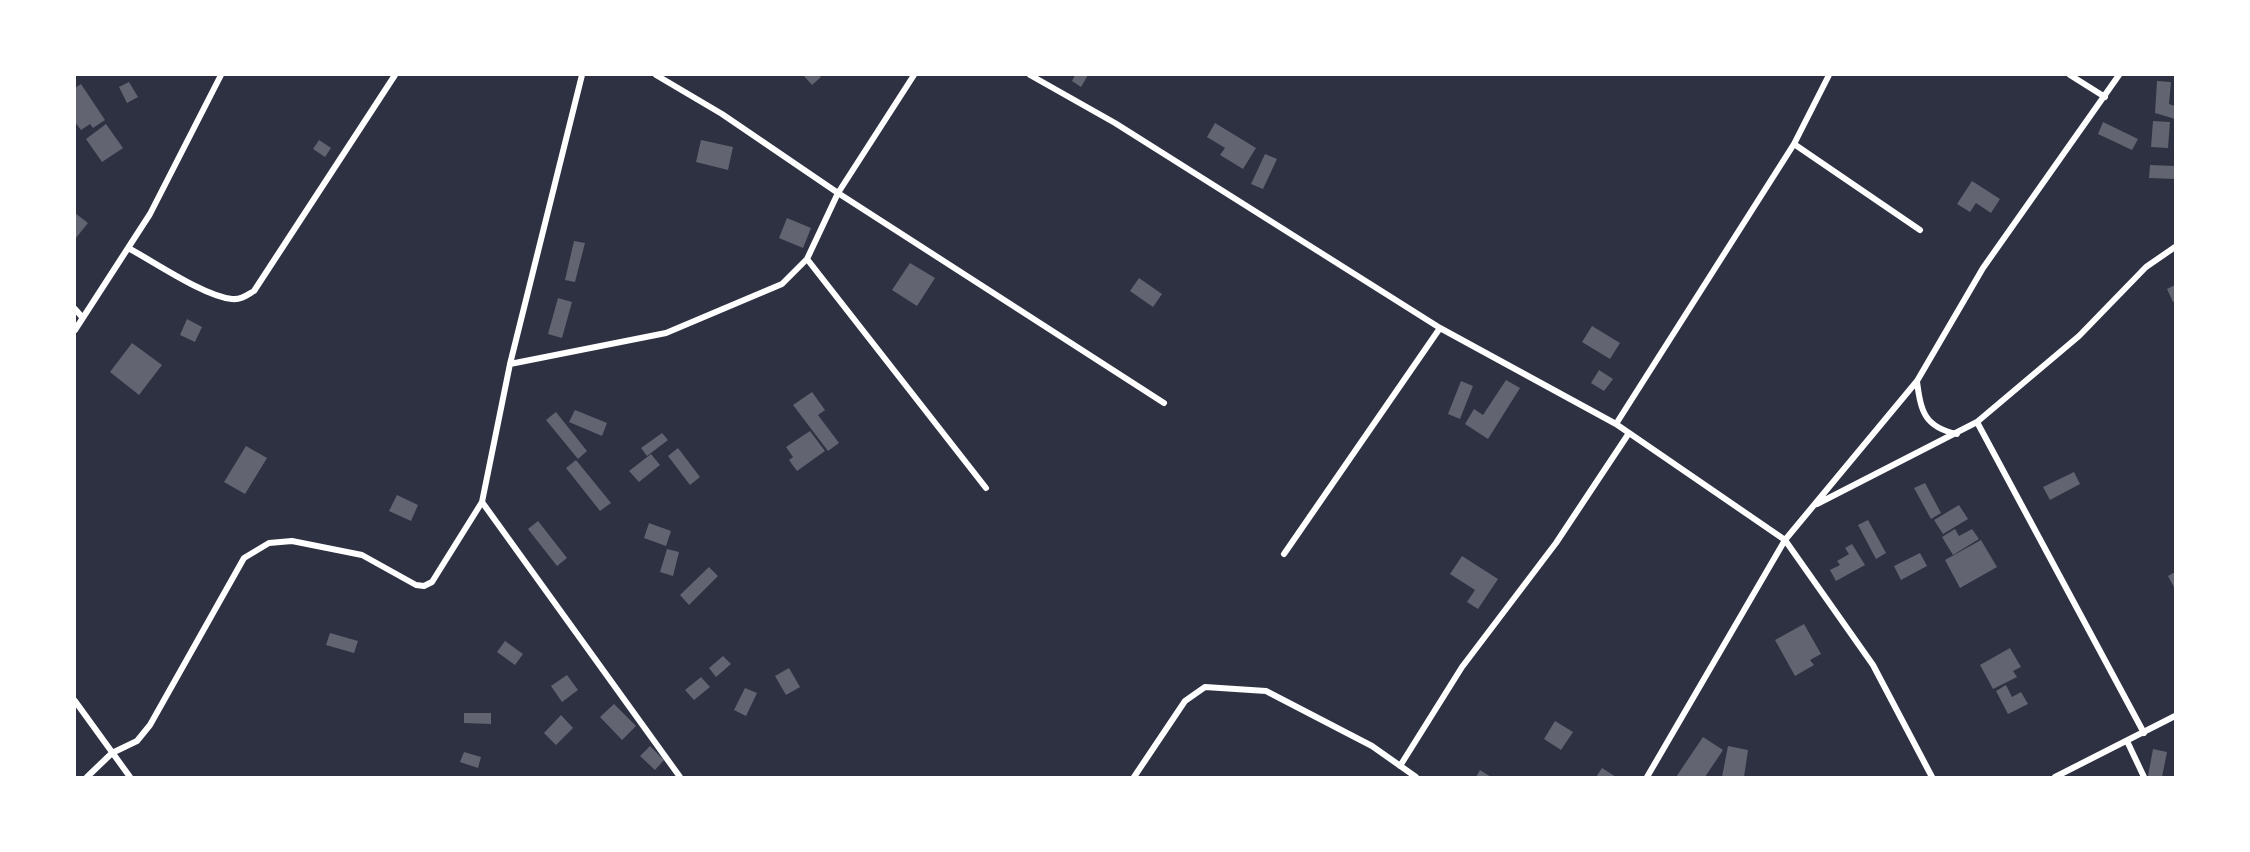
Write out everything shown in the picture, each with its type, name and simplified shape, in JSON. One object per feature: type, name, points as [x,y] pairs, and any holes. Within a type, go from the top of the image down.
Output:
[{"type":"street","points":[[75,330],[130,249],[162,193],[221,75]]},
{"type":"street","points":[[130,249],[196,286],[232,299],[243,298],[254,291],[394,75]]},
{"type":"street","points":[[87,777],[112,753],[137,741],[150,725],[244,558],[269,543],[292,541],[362,555],[416,585],[424,586],[432,582],[482,502],[510,364],[582,75]]},
{"type":"street","points":[[656,75],[722,114],[838,193],[1164,403]]},
{"type":"street","points":[[510,364],[666,333],[782,284],[807,259],[838,193],[914,75]]},
{"type":"street","points":[[1030,75],[1115,123],[1440,328],[1616,424],[1785,540],[1873,665],[1932,777]]},
{"type":"street","points":[[1616,424],[1794,144],[1829,75]]},
{"type":"street","points":[[2070,75],[2105,97]]},
{"type":"street","points":[[1647,777],[1785,540],[1917,381],[1983,268],[2119,75]]},
{"type":"street","points":[[1794,144],[1920,230]]},
{"type":"street","points":[[1814,505],[1977,422],[2079,336],[2146,267],[2175,247]]},
{"type":"street","points":[[807,259],[986,488]]},
{"type":"street","points":[[75,309],[82,317]]},
{"type":"street","points":[[1284,554],[1440,328]]},
{"type":"street","points":[[1917,381],[1920,410],[1941,430],[1957,434]]},
{"type":"street","points":[[1977,422],[2144,733]]},
{"type":"street","points":[[1400,766],[1462,667],[1556,543],[1629,433]]},
{"type":"street","points":[[482,502],[680,777]]},
{"type":"street","points":[[1134,777],[1185,701],[1205,687],[1266,691],[1372,746],[1416,777]]},
{"type":"street","points":[[75,701],[130,777]]},
{"type":"street","points":[[2055,777],[2175,716]]},
{"type":"street","points":[[2127,741],[2144,777]]},
{"type":"building","points":[[803,75],[819,75],[821,77],[812,85]]},
{"type":"building","points":[[1075,75],[1088,75],[1081,87],[1072,81]]},
{"type":"building","points":[[2157,81],[2171,82],[2169,104],[2175,106],[2175,119],[2155,113]]},
{"type":"building","points":[[129,82],[138,97],[127,103],[119,87]]},
{"type":"building","points":[[81,84],[105,120],[93,128],[90,124],[81,130],[75,122],[75,88]]},
{"type":"building","points":[[2153,121],[2170,122],[2168,148],[2151,147]]},
{"type":"building","points":[[2103,122],[2138,139],[2132,150],[2098,134]]},
{"type":"building","points":[[1215,123],[1256,148],[1243,169],[1220,155],[1225,148],[1207,137]]},
{"type":"building","points":[[106,124],[123,148],[102,162],[86,139]]},
{"type":"building","points":[[319,140],[331,148],[325,157],[313,149]]},
{"type":"building","points":[[701,140],[733,147],[728,170],[696,162]]},
{"type":"building","points":[[1265,154],[1277,159],[1263,189],[1251,184]]},
{"type":"building","points":[[2150,165],[2175,166],[2175,179],[2149,178]]},
{"type":"building","points":[[1972,181],[2000,199],[1991,213],[1976,203],[1970,212],[1957,204]]},
{"type":"building","points":[[75,213],[88,223],[75,239]]},
{"type":"building","points":[[787,218],[811,228],[803,248],[779,238]]},
{"type":"building","points":[[574,241],[585,243],[575,282],[565,280]]},
{"type":"building","points":[[910,263],[935,278],[917,306],[892,290]]},
{"type":"building","points":[[1139,278],[1162,294],[1153,307],[1130,291]]},
{"type":"building","points":[[2175,285],[2175,301],[2173,302],[2167,289]]},
{"type":"building","points":[[558,298],[572,302],[562,338],[548,334]]},
{"type":"building","points":[[187,319],[202,327],[195,342],[180,335]]},
{"type":"building","points":[[1592,326],[1620,343],[1610,359],[1582,342]]},
{"type":"building","points":[[132,343],[162,365],[139,395],[110,372]]},
{"type":"building","points":[[1599,370],[1613,379],[1604,391],[1591,383]]},
{"type":"building","points":[[1506,380],[1520,388],[1488,439],[1465,424],[1474,409],[1483,415]]},
{"type":"building","points":[[1461,381],[1473,386],[1460,419],[1448,414]]},
{"type":"building","points":[[812,392],[825,410],[818,415],[839,443],[828,451],[793,405]]},
{"type":"building","points":[[575,410],[607,423],[602,436],[569,422]]},
{"type":"building","points":[[556,412],[587,451],[578,459],[546,420]]},
{"type":"building","points":[[810,431],[825,451],[797,471],[789,460],[793,457],[786,447]]},
{"type":"building","points":[[662,433],[668,440],[647,456],[641,448]]},
{"type":"building","points":[[246,446],[267,458],[245,494],[224,482]]},
{"type":"building","points":[[678,448],[700,477],[690,485],[668,456]]},
{"type":"building","points":[[651,454],[660,465],[639,482],[629,471]]},
{"type":"building","points":[[576,460],[611,503],[600,511],[566,468]]},
{"type":"building","points":[[2074,472],[2080,484],[2050,500],[2043,487]]},
{"type":"building","points":[[1925,483],[1941,513],[1931,519],[1914,488]]},
{"type":"building","points":[[397,495],[418,505],[411,521],[389,511]]},
{"type":"building","points":[[1959,505],[1968,519],[1943,534],[1934,520]]},
{"type":"building","points":[[1868,520],[1886,553],[1876,559],[1858,525]]},
{"type":"building","points":[[538,521],[567,558],[557,566],[528,529]]},
{"type":"building","points":[[649,523],[671,531],[666,546],[644,538]]},
{"type":"building","points":[[1955,529],[1959,536],[1972,529],[1979,539],[1953,555],[1942,537]]},
{"type":"building","points":[[1981,540],[1997,567],[1960,588],[1945,560]]},
{"type":"building","points":[[1852,544],[1865,565],[1836,581],[1830,570],[1840,565],[1837,561],[1849,554],[1845,548]]},
{"type":"building","points":[[667,549],[679,552],[673,576],[660,572]]},
{"type":"building","points":[[1920,553],[1927,566],[1901,580],[1894,566]]},
{"type":"building","points":[[1462,556],[1498,579],[1478,609],[1467,602],[1475,590],[1450,574]]},
{"type":"building","points":[[709,567],[718,576],[689,605],[680,595]]},
{"type":"building","points":[[2175,572],[2175,589],[2168,576]]},
{"type":"building","points":[[1804,624],[1821,654],[1810,660],[1814,665],[1795,676],[1775,640]]},
{"type":"building","points":[[330,633],[358,641],[354,653],[326,645]]},
{"type":"building","points":[[505,641],[523,654],[515,665],[497,652]]},
{"type":"building","points":[[2010,648],[2021,667],[2013,671],[2017,677],[1993,689],[1980,665]]},
{"type":"building","points":[[723,656],[731,664],[716,677],[709,668]]},
{"type":"building","points":[[789,668],[800,687],[786,695],[775,676]]},
{"type":"building","points":[[567,675],[578,690],[562,702],[551,686]]},
{"type":"building","points":[[701,677],[710,687],[694,700],[685,690]]},
{"type":"building","points":[[2006,685],[2012,697],[2021,692],[2028,704],[2008,714],[1996,691]]},
{"type":"building","points":[[745,688],[757,693],[746,716],[734,710]]},
{"type":"building","points":[[614,704],[636,726],[622,740],[600,717]]},
{"type":"building","points":[[464,713],[491,713],[491,724],[464,723]]},
{"type":"building","points":[[561,715],[573,728],[556,745],[544,733]]},
{"type":"building","points":[[1555,721],[1573,732],[1561,750],[1544,739]]},
{"type":"building","points":[[1703,737],[1723,750],[1705,777],[1676,777]]},
{"type":"building","points":[[650,746],[664,760],[655,770],[640,756]]},
{"type":"building","points":[[1728,746],[1748,750],[1744,777],[1722,777]]},
{"type":"building","points":[[2153,749],[2167,752],[2162,777],[2148,776]]},
{"type":"building","points":[[464,752],[481,757],[478,768],[460,762]]},
{"type":"building","points":[[1602,768],[1616,777],[1596,777]]},
{"type":"building","points":[[1480,770],[1491,777],[1476,777]]}]
